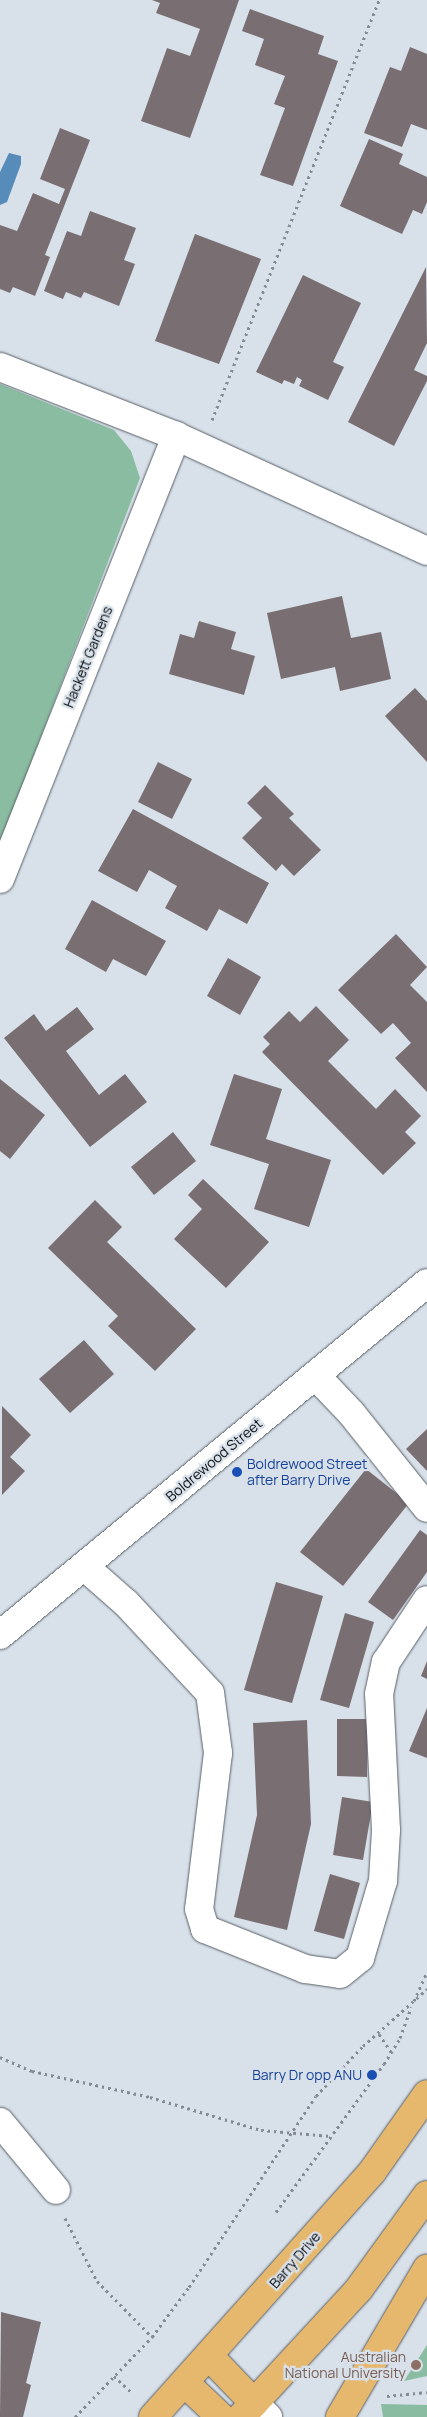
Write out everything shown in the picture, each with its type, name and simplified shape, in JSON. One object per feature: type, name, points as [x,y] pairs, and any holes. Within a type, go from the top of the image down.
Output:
[{"type":"main road","name":"Barry Drive","points":[[153,2417],[372,2172],[427,2094]]},
{"type":"main road","points":[[209,2356],[255,2412],[359,2289],[427,2195]]},
{"type":"main road","points":[[340,2417],[427,2269]]},
{"type":"main road","points":[[185,2383],[221,2417]]},
{"type":"street","points":[[0,367],[176,436],[427,551]]},
{"type":"street","name":"Hackett Gardens","points":[[0,879],[176,436]]},
{"type":"street","name":"Boldrewood Street","points":[[0,1635],[86,1568],[427,1283]]},
{"type":"street","points":[[316,1376],[352,1414],[427,1508]]},
{"type":"street","points":[[86,1568],[126,1603],[210,1692],[218,1753],[199,1909],[205,1929],[305,1969],[340,1974],[360,1958],[383,1881],[386,1830],[378,1694],[386,1662],[427,1600]]},
{"type":"street","points":[[0,2122],[56,2190]]},
{"type":"path","points":[[217,406],[379,0]]},
{"type":"path","points":[[276,2212],[391,2052],[427,1972]]},
{"type":"path","points":[[75,2417],[152,2337],[189,2287],[290,2132],[339,2070],[413,2004],[427,1989]]},
{"type":"path","points":[[379,2034],[391,2052]]},
{"type":"path","points":[[0,2057],[32,2071],[150,2097],[261,2130],[331,2136]]},
{"type":"path","points":[[70,2231],[97,2281],[152,2337]]},
{"type":"path","points":[[114,2376],[130,2391]]},
{"type":"path","points":[[382,2396],[427,2392]]},
{"type":"green space","points":[[0,384],[114,430],[131,451],[140,478],[0,844]]},
{"type":"green space","points":[[427,2345],[427,2376],[404,2381]]},
{"type":"green space","points":[[381,2404],[427,2405],[427,2417],[383,2417]]},
{"type":"water","points":[[9,153],[21,156],[21,164],[7,202],[0,205],[0,172]]},
{"type":"building","points":[[152,0],[239,0],[190,138],[141,121],[167,48],[190,56],[200,29],[156,13],[160,3]]},
{"type":"building","points":[[250,9],[324,36],[318,54],[338,61],[293,186],[260,175],[285,108],[274,104],[285,76],[255,65],[264,39],[242,31]]},
{"type":"building","points":[[410,47],[427,54],[427,130],[411,124],[402,147],[364,133],[390,67],[401,71]]},
{"type":"building","points":[[60,128],[90,140],[45,255],[50,257],[35,296],[13,287],[10,293],[0,289],[0,225],[17,231],[33,193],[59,204],[65,189],[40,179]]},
{"type":"building","points":[[369,139],[403,154],[399,164],[427,177],[427,202],[422,214],[413,210],[402,234],[340,206]]},
{"type":"building","points":[[90,211],[136,228],[124,260],[135,264],[119,306],[84,292],[81,298],[66,292],[63,299],[44,291],[67,231],[81,236]]},
{"type":"building","points":[[195,234],[261,259],[219,364],[155,341]]},
{"type":"building","points":[[426,267],[427,343],[414,370],[427,376],[427,381],[394,446],[348,422]]},
{"type":"building","points":[[303,275],[361,303],[333,362],[344,367],[328,400],[299,386],[302,380],[297,377],[294,384],[284,380],[282,384],[256,372]]},
{"type":"building","points":[[342,596],[351,638],[381,632],[391,679],[340,691],[335,667],[281,679],[267,613]]},
{"type":"building","points":[[199,621],[236,632],[231,649],[255,656],[244,695],[169,674],[180,634],[194,638]]},
{"type":"building","points":[[415,688],[427,701],[427,762],[385,716]]},
{"type":"building","points":[[158,762],[192,779],[172,819],[138,802]]},
{"type":"building","points":[[265,785],[294,814],[289,818],[321,850],[294,876],[282,864],[276,871],[242,838],[262,818],[247,803]]},
{"type":"building","points":[[133,809],[269,883],[247,924],[219,909],[207,931],[165,908],[177,886],[149,870],[137,892],[98,871]]},
{"type":"building","points":[[92,900],[166,941],[146,976],[113,959],[106,972],[65,949]]},
{"type":"building","points":[[396,934],[427,967],[410,985],[427,1002],[427,1092],[395,1058],[411,1043],[393,1023],[381,1034],[338,990]]},
{"type":"building","points":[[228,958],[261,977],[240,1015],[207,996]]},
{"type":"building","points":[[316,1006],[349,1040],[328,1061],[376,1109],[395,1089],[421,1116],[405,1132],[416,1143],[383,1175],[262,1052],[270,1044],[263,1037],[289,1011],[300,1022]]},
{"type":"building","points":[[77,1007],[94,1029],[66,1051],[99,1095],[125,1074],[147,1102],[90,1147],[4,1038],[34,1014],[46,1031]]},
{"type":"building","points":[[234,1074],[282,1089],[266,1139],[331,1160],[309,1227],[254,1209],[269,1164],[210,1145]]},
{"type":"building","points":[[0,1079],[45,1115],[10,1159],[0,1151]]},
{"type":"building","points":[[173,1132],[196,1161],[154,1195],[131,1167]]},
{"type":"building","points":[[203,1179],[269,1242],[226,1288],[174,1239],[202,1209],[188,1195]]},
{"type":"building","points":[[95,1200],[122,1227],[107,1242],[196,1329],[155,1371],[108,1326],[118,1316],[48,1248]]},
{"type":"building","points":[[84,1340],[114,1374],[70,1413],[39,1379]]},
{"type":"building","points":[[2,1406],[31,1435],[10,1457],[25,1471],[2,1495]]},
{"type":"building","points":[[427,1429],[427,1471],[406,1449]]},
{"type":"building","points":[[366,1469],[409,1503],[343,1586],[300,1552]]},
{"type":"building","points":[[420,1530],[427,1535],[427,1572],[393,1620],[368,1602]]},
{"type":"building","points":[[276,1582],[323,1596],[292,1703],[244,1690]]},
{"type":"building","points":[[345,1613],[374,1622],[349,1708],[320,1700]]},
{"type":"building","points":[[427,1661],[427,1679],[421,1676]]},
{"type":"building","points":[[427,1708],[427,1758],[409,1751]]},
{"type":"building","points":[[337,1719],[368,1719],[367,1777],[337,1776]]},
{"type":"building","points":[[307,1720],[311,1824],[287,1930],[234,1917],[257,1815],[253,1723]]},
{"type":"building","points":[[342,1797],[373,1802],[363,1860],[333,1855]]},
{"type":"building","points":[[330,1874],[360,1883],[344,1939],[314,1931]]},
{"type":"building","points":[[1,2312],[41,2322],[26,2383],[31,2385],[23,2417],[0,2417]]},
{"type":"place","name":"Boldrewood Street after Barry Drive","points":[[237,1472]]},
{"type":"place","name":"Barry Dr opp ANU","points":[[372,2075]]},
{"type":"place","name":"Australian National University","points":[[416,2365]]}]
